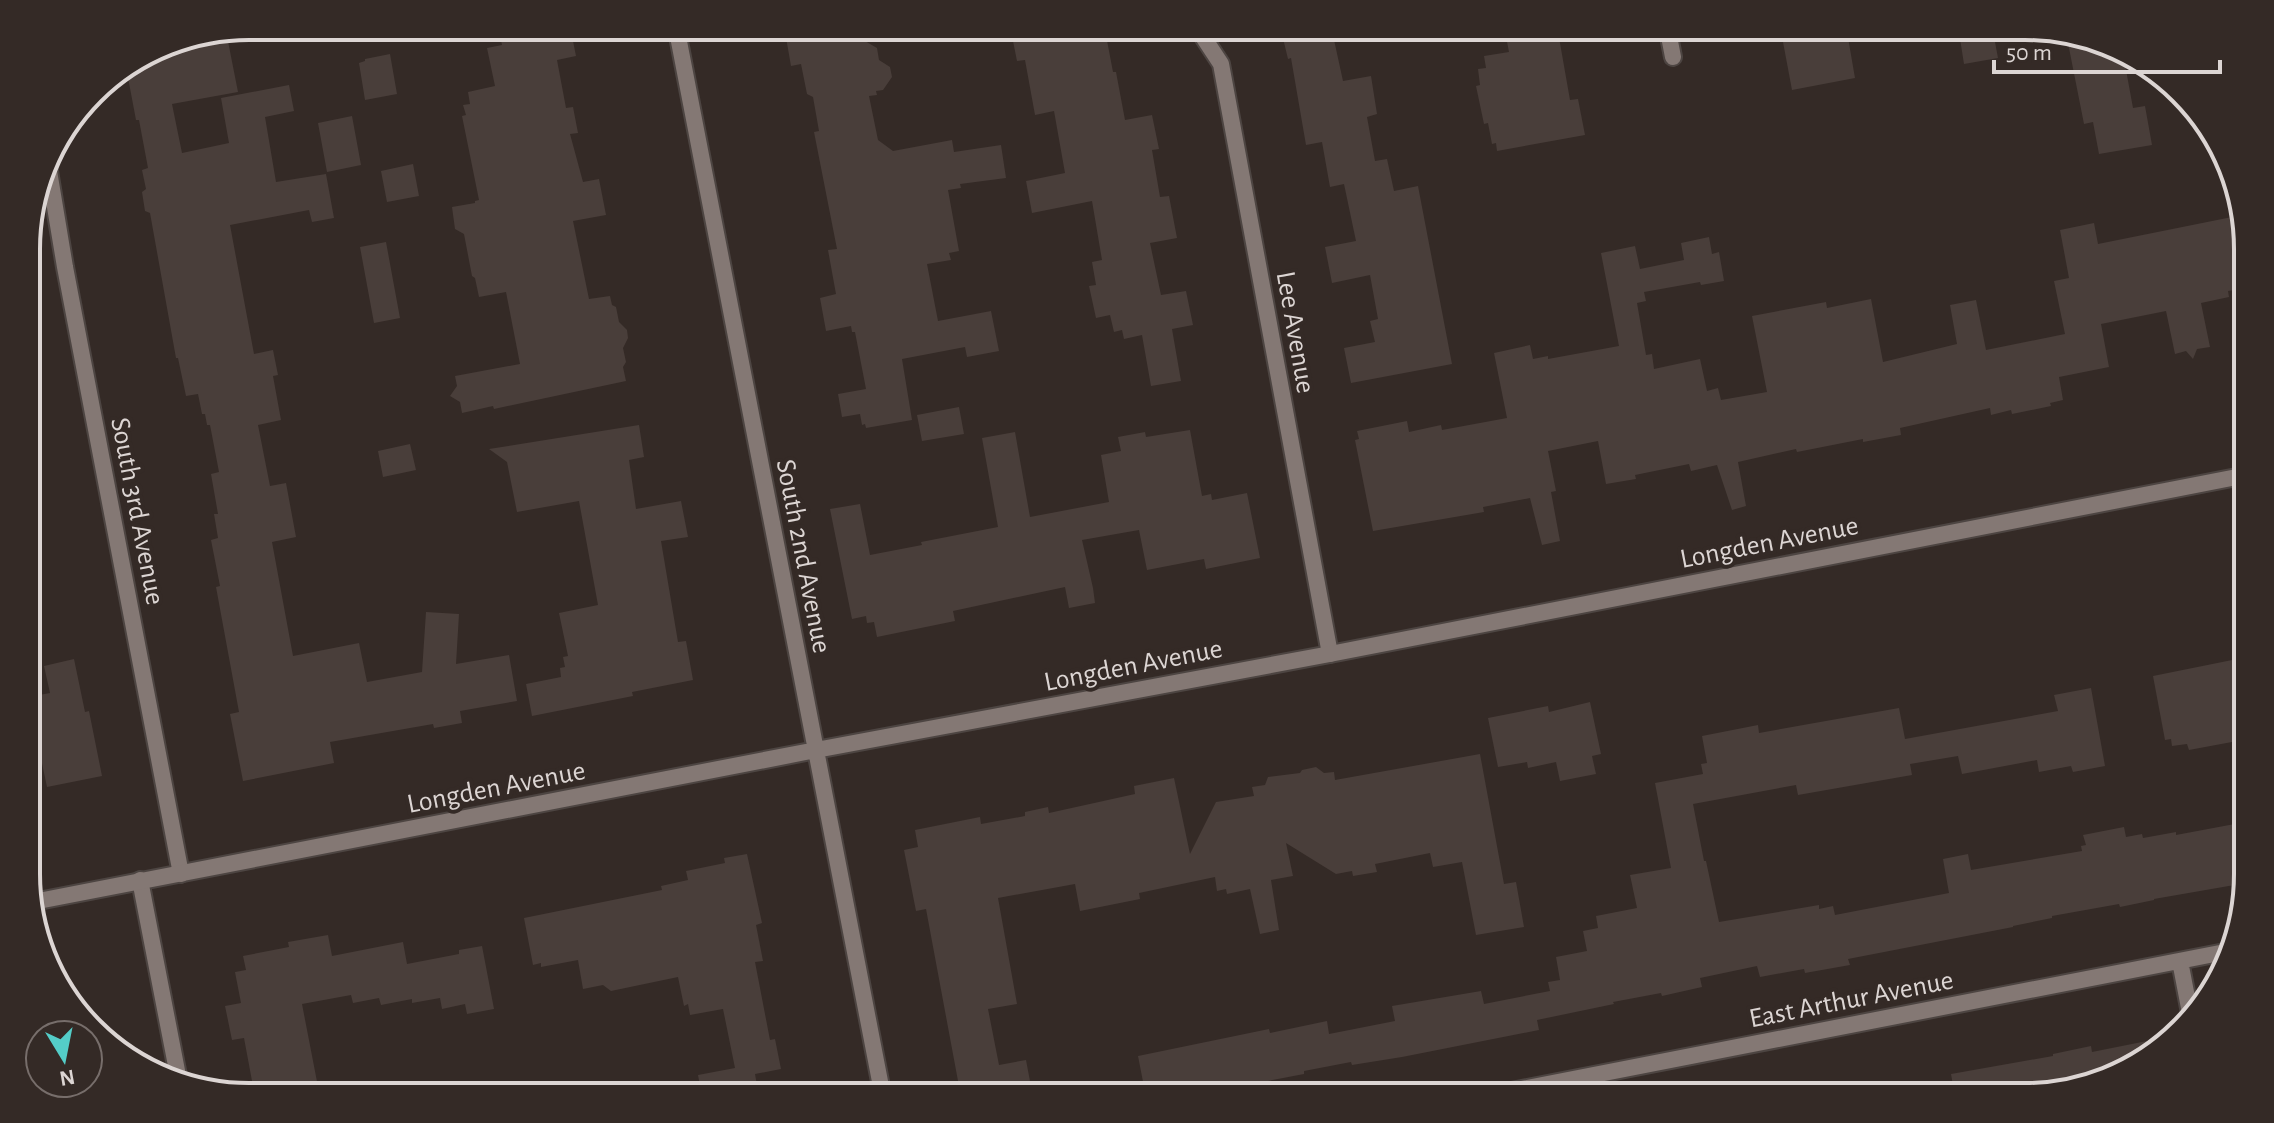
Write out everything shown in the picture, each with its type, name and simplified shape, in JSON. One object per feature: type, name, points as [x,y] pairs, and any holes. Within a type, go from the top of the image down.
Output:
[{"type":"street","name":"South 2nd Avenue","points":[[679,40],[880,1083]]},
{"type":"street","name":"Lee Avenue","points":[[1205,40],[1221,64],[1330,654]]},
{"type":"street","points":[[1670,40],[1673,57]]},
{"type":"street","name":"South 3rd Avenue","points":[[51,182],[181,874]]},
{"type":"street","name":"Longden Avenue","points":[[42,900],[2234,478]]},
{"type":"street","points":[[140,880],[177,1070]]},
{"type":"street","name":"East Arthur Avenue","points":[[1553,1083],[2218,953]]},
{"type":"street","points":[[2180,961],[2188,1004]]},
{"type":"building","points":[[501,40],[573,40],[576,56],[557,60],[566,108],[573,107],[578,133],[570,134],[583,182],[599,179],[606,215],[573,221],[589,299],[610,296],[619,322],[627,330],[628,338],[623,348],[626,381],[462,413],[460,402],[450,396],[457,386],[455,376],[520,364],[506,292],[479,297],[464,234],[455,229],[452,207],[479,200],[462,116],[466,115],[463,105],[470,104],[468,92],[495,86],[487,48],[502,45]]},
{"type":"building","points":[[786,40],[863,40],[877,48],[879,60],[890,67],[892,77],[883,90],[876,91],[877,95],[869,96],[878,140],[893,151],[952,140],[954,152],[1001,145],[1006,178],[960,184],[961,188],[948,190],[959,251],[949,253],[951,260],[927,264],[938,321],[991,311],[999,351],[967,357],[965,347],[902,359],[912,420],[866,428],[865,424],[862,425],[860,414],[842,417],[838,394],[866,389],[855,332],[852,332],[851,326],[826,331],[820,298],[836,294],[828,250],[837,249],[814,132],[819,131],[813,97],[807,94],[801,64],[791,66]]},
{"type":"building","points":[[1013,40],[1107,40],[1125,120],[1152,115],[1159,149],[1152,150],[1160,197],[1169,196],[1177,238],[1150,243],[1161,295],[1186,291],[1193,325],[1172,329],[1181,381],[1151,386],[1142,335],[1124,339],[1122,330],[1114,332],[1110,315],[1096,318],[1089,286],[1096,285],[1092,262],[1102,260],[1092,201],[1032,213],[1026,181],[1065,173],[1054,111],[1035,115],[1025,60],[1017,61]]},
{"type":"building","points":[[1283,40],[1334,40],[1343,81],[1371,76],[1377,114],[1367,117],[1375,161],[1387,159],[1394,191],[1418,186],[1452,364],[1351,383],[1344,348],[1375,342],[1370,321],[1378,319],[1370,275],[1332,283],[1325,247],[1356,241],[1344,184],[1330,187],[1322,142],[1306,145],[1291,58],[1288,59]]},
{"type":"building","points":[[1507,40],[1559,40],[1570,100],[1578,99],[1585,135],[1497,151],[1496,143],[1492,144],[1488,123],[1484,124],[1476,86],[1480,85],[1478,69],[1486,68],[1484,56],[1509,52]]},
{"type":"building","points":[[1783,40],[1848,40],[1855,78],[1792,90]]},
{"type":"building","points":[[1960,40],[1995,40],[1998,58],[1964,64]]},
{"type":"building","points":[[228,41],[238,92],[172,104],[182,153],[229,143],[221,98],[289,85],[294,111],[265,117],[276,182],[326,174],[334,218],[312,222],[309,210],[230,225],[254,354],[273,350],[278,375],[273,376],[281,420],[258,425],[270,486],[286,483],[296,537],[272,542],[293,656],[359,643],[367,682],[422,672],[426,612],[459,614],[456,664],[509,655],[517,701],[460,711],[462,723],[434,728],[433,724],[330,742],[334,763],[243,781],[230,714],[239,712],[216,587],[220,586],[211,540],[218,538],[214,514],[218,514],[211,474],[219,472],[210,425],[207,425],[205,414],[202,414],[198,394],[186,396],[176,358],[150,213],[145,211],[142,192],[146,189],[142,170],[148,168],[139,120],[136,120],[128,79],[182,51]]},
{"type":"building","points":[[2068,45],[2125,66],[2133,108],[2145,106],[2152,145],[2099,154],[2093,122],[2084,124]]},
{"type":"building","points":[[390,54],[397,94],[365,100],[359,63]]},
{"type":"building","points":[[352,116],[361,165],[327,172],[318,123]]},
{"type":"building","points":[[413,164],[419,196],[387,202],[381,171]]},
{"type":"building","points":[[2231,217],[2234,290],[2228,291],[2229,297],[2201,303],[2210,347],[2197,349],[2193,359],[2186,351],[2175,354],[2166,311],[2101,324],[2109,367],[2059,377],[2063,400],[2050,403],[2051,406],[2012,414],[2011,410],[1991,415],[1990,408],[1900,428],[1901,435],[1797,452],[1796,449],[1738,462],[1746,506],[1732,510],[1717,465],[1691,471],[1689,464],[1606,484],[1598,441],[1548,451],[1556,491],[1551,492],[1560,541],[1542,545],[1530,498],[1483,507],[1484,512],[1373,531],[1355,440],[1359,439],[1357,431],[1407,421],[1409,432],[1441,425],[1442,430],[1507,418],[1494,353],[1530,345],[1533,359],[1548,356],[1548,359],[1619,346],[1601,253],[1635,246],[1640,269],[1684,260],[1681,243],[1709,237],[1712,254],[1719,252],[1724,281],[1644,292],[1646,301],[1637,303],[1646,355],[1652,354],[1654,369],[1700,359],[1707,391],[1718,388],[1721,400],[1767,392],[1752,316],[1826,302],[1827,308],[1871,299],[1883,362],[1957,344],[1950,305],[1976,300],[1986,350],[2065,334],[2054,281],[2069,278],[2060,230],[2094,223],[2098,244]]},
{"type":"building","points":[[386,242],[400,318],[374,323],[360,247]]},
{"type":"building","points":[[959,407],[964,434],[922,441],[917,415]]},
{"type":"building","points":[[639,425],[644,457],[629,460],[636,509],[681,501],[688,537],[661,541],[678,642],[686,641],[693,680],[632,692],[633,696],[532,716],[526,684],[561,677],[560,668],[565,667],[563,657],[568,656],[559,613],[598,605],[579,501],[517,512],[507,462],[489,449]]},
{"type":"building","points":[[1190,430],[1202,496],[1211,494],[1212,500],[1247,493],[1260,558],[1206,569],[1204,559],[1147,570],[1139,530],[1082,540],[1095,603],[1069,608],[1065,587],[953,611],[955,621],[877,637],[874,622],[867,623],[866,616],[852,619],[830,509],[860,504],[870,555],[922,545],[921,542],[998,527],[982,438],[1015,432],[1030,517],[1109,502],[1101,455],[1121,451],[1118,437],[1145,432],[1146,437]]},
{"type":"building","points":[[410,444],[416,470],[383,477],[378,451]]},
{"type":"building","points":[[74,659],[85,712],[89,711],[102,776],[47,787],[40,754],[40,695],[50,693],[44,666]]},
{"type":"building","points":[[2234,660],[2234,742],[2189,750],[2187,744],[2172,746],[2171,739],[2165,740],[2153,676]]},
{"type":"building","points":[[2091,688],[2105,766],[2073,772],[2071,766],[2039,772],[2037,760],[1962,774],[1958,756],[1910,764],[1912,775],[1798,795],[1796,785],[1693,804],[1719,922],[1819,905],[1819,909],[1833,906],[1835,915],[1949,893],[1943,859],[1968,854],[1971,870],[2082,851],[2081,846],[2086,845],[2083,835],[2124,827],[2126,837],[2142,834],[2143,838],[2234,824],[2234,885],[2120,907],[2119,904],[2052,916],[2013,927],[1848,959],[1850,965],[1805,973],[1804,969],[1760,977],[1757,966],[1700,978],[1702,987],[1613,1002],[1537,1020],[1539,1030],[1402,1057],[1352,1065],[1351,1062],[1257,1083],[1143,1083],[1138,1056],[1269,1029],[1270,1033],[1327,1021],[1329,1034],[1395,1021],[1392,1006],[1481,991],[1484,1004],[1550,991],[1548,982],[1560,980],[1556,957],[1587,951],[1583,931],[1598,928],[1596,916],[1637,908],[1630,875],[1671,868],[1655,783],[1703,774],[1701,764],[1707,763],[1702,736],[1758,725],[1759,733],[1899,708],[1905,739],[2058,711],[2054,695]]},
{"type":"building","points":[[1590,702],[1601,754],[1592,756],[1596,774],[1560,781],[1556,762],[1528,768],[1527,762],[1498,767],[1488,718],[1548,706],[1549,712]]},
{"type":"building","points":[[1480,754],[1504,884],[1516,882],[1524,927],[1476,935],[1462,862],[1433,867],[1430,853],[1375,864],[1377,872],[1353,876],[1352,871],[1336,874],[1286,843],[1293,876],[1271,880],[1279,930],[1260,934],[1250,889],[1227,894],[1226,889],[1217,891],[1215,877],[1139,893],[1140,899],[1080,911],[1075,884],[998,898],[1017,1004],[988,1009],[999,1065],[1026,1060],[1030,1083],[958,1083],[926,909],[916,911],[904,850],[918,847],[915,830],[980,817],[981,824],[1025,816],[1025,812],[1048,807],[1049,813],[1135,794],[1134,786],[1174,778],[1190,854],[1216,802],[1254,796],[1252,787],[1265,785],[1268,777],[1300,773],[1316,767],[1324,773],[1334,772],[1335,780]]},
{"type":"building","points":[[747,854],[762,923],[756,925],[763,961],[755,962],[770,1040],[775,1039],[781,1069],[755,1074],[757,1083],[699,1083],[698,1075],[735,1068],[723,1009],[690,1015],[688,1004],[684,1006],[678,977],[611,991],[603,985],[583,989],[578,960],[541,967],[541,963],[533,965],[524,918],[662,890],[661,886],[688,880],[686,871],[725,863],[724,858]]},
{"type":"building","points":[[328,935],[332,956],[403,942],[407,964],[459,954],[459,950],[482,946],[494,1009],[467,1014],[465,1004],[442,1009],[440,998],[381,1005],[379,998],[353,1003],[351,995],[302,1004],[317,1083],[252,1083],[244,1038],[232,1040],[225,1006],[241,1003],[235,972],[246,970],[243,956],[289,947],[288,942]]},
{"type":"building","points":[[2151,1040],[2118,1061],[2066,1079],[2039,1083],[1953,1083],[1951,1074],[2091,1046],[2092,1052]]}]
